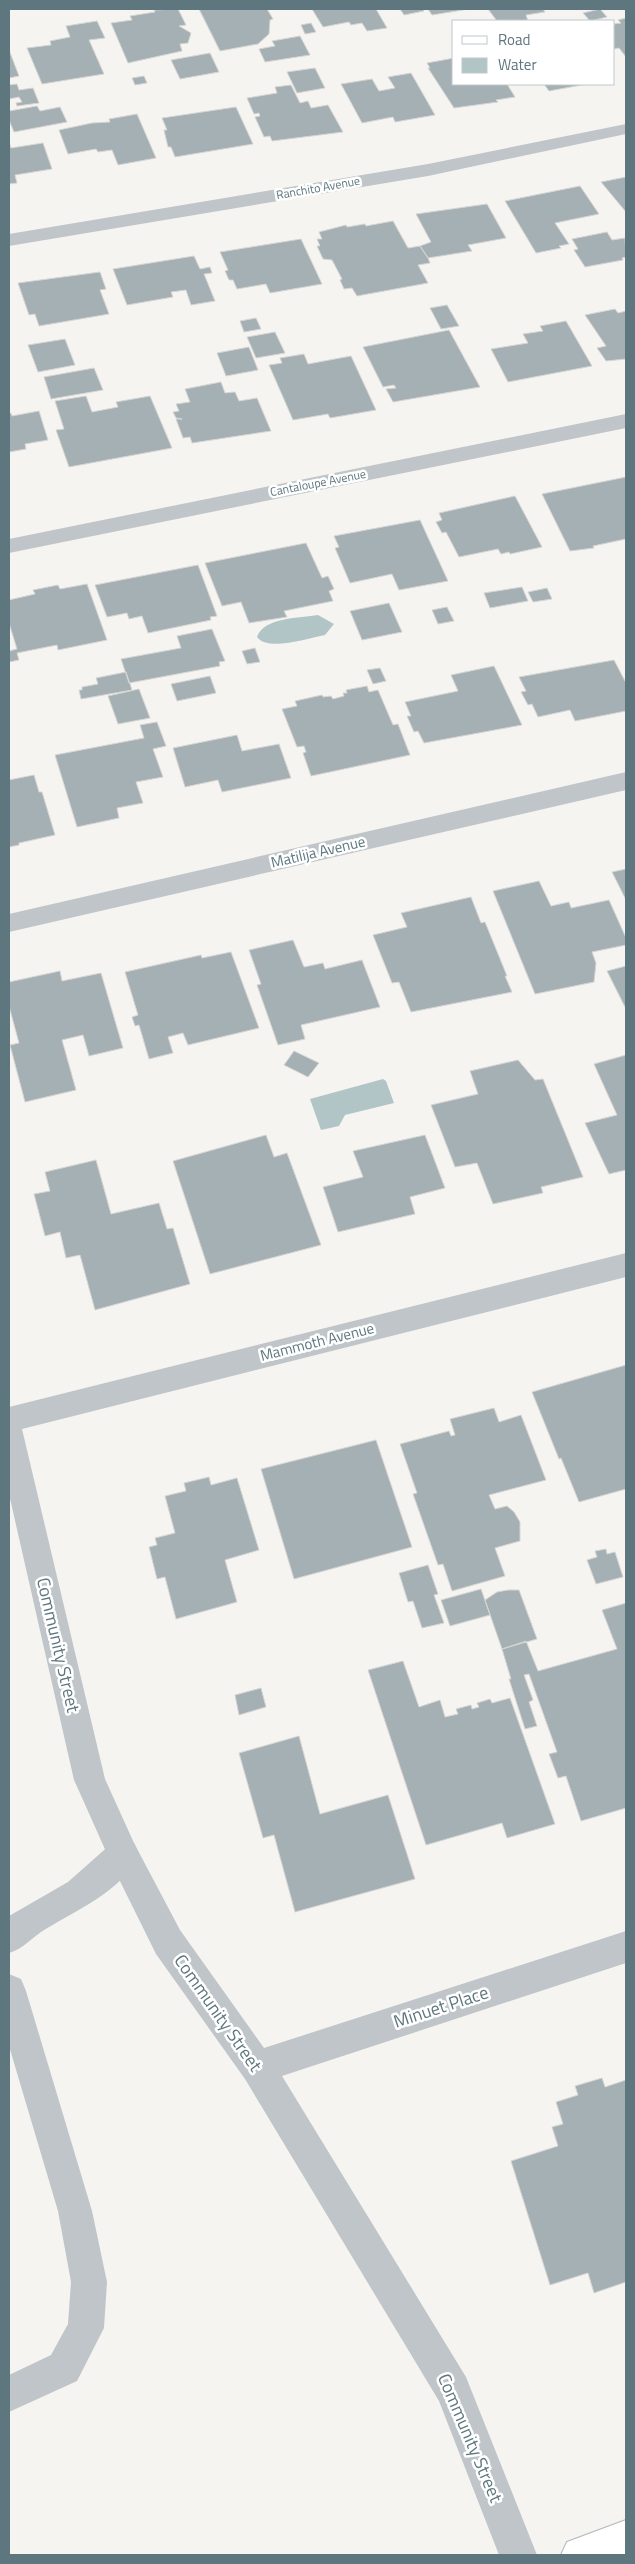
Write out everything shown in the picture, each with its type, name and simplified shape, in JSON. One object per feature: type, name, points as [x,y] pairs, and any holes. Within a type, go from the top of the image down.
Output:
[{"type":"main road","points":[[580,2555],[626,2539]]},
{"type":"street","name":"Ranchito Avenue","points":[[9,240],[428,170],[626,129]]},
{"type":"street","name":"Cantaloupe Avenue","points":[[9,546],[626,421]]},
{"type":"street","name":"Matilija Avenue","points":[[9,923],[626,781]]},
{"type":"street","name":"Mammoth Avenue","points":[[9,1420],[626,1265]]},
{"type":"street","name":"Community Street","points":[[9,1433],[90,1780],[123,1854],[168,1942],[257,2067],[453,2390],[518,2555]]},
{"type":"street","points":[[9,1937],[29,1921],[79,1893],[123,1854]]},
{"type":"street","name":"Minuet Place","points":[[257,2067],[626,1947]]},
{"type":"street","points":[[9,1991],[75,2211],[89,2282],[86,2328],[64,2368],[9,2394]]},
{"type":"water","points":[[318,615],[334,624],[325,635],[279,644],[262,641],[257,637],[261,630],[275,622]]},
{"type":"water","points":[[383,1079],[386,1081],[394,1103],[345,1115],[339,1126],[321,1130],[310,1099]]},
{"type":"building","points":[[178,9],[186,25],[179,26],[191,33],[188,43],[180,44],[182,51],[128,63],[111,23],[132,20],[130,16],[155,12],[154,10]]},
{"type":"building","points":[[199,9],[267,9],[273,19],[270,20],[269,34],[258,44],[220,51]]},
{"type":"building","points":[[312,9],[376,9],[387,28],[367,31],[362,23],[351,25],[349,22],[323,27]]},
{"type":"building","points":[[400,9],[423,9],[424,11],[404,15]]},
{"type":"building","points":[[428,9],[469,9],[432,15]]},
{"type":"building","points":[[488,9],[543,9],[545,12],[526,15],[528,20],[496,20]]},
{"type":"building","points":[[600,9],[607,17],[589,20],[583,13]]},
{"type":"building","points":[[626,18],[626,57],[619,48],[615,49],[615,24],[621,23],[618,20]]},
{"type":"building","points":[[97,21],[105,38],[89,40],[104,74],[42,84],[27,48],[51,45],[50,41],[70,37],[66,26]]},
{"type":"building","points":[[311,23],[316,32],[305,34],[301,25]]},
{"type":"building","points":[[300,36],[310,55],[265,62],[259,49],[275,46],[272,41]]},
{"type":"building","points":[[9,50],[19,76],[9,78]]},
{"type":"building","points":[[210,53],[219,72],[180,79],[171,60]]},
{"type":"building","points":[[452,58],[452,85],[508,85],[515,97],[496,100],[498,102],[454,108],[428,68],[430,68],[427,63]]},
{"type":"building","points":[[315,68],[325,88],[297,93],[287,72]]},
{"type":"building","points":[[411,73],[435,115],[395,122],[393,117],[362,123],[341,84],[372,79],[379,91],[395,88],[388,77]]},
{"type":"building","points":[[144,76],[147,83],[135,85],[132,78]]},
{"type":"building","points":[[17,84],[19,90],[33,88],[39,103],[17,106],[16,103],[22,102],[19,97],[9,99],[9,85]]},
{"type":"building","points":[[291,85],[300,103],[308,101],[311,108],[328,105],[343,132],[272,141],[270,136],[264,137],[255,117],[260,116],[259,113],[254,114],[247,98],[277,93],[275,87]]},
{"type":"building","points":[[545,85],[582,85],[549,91]]},
{"type":"building","points":[[37,106],[40,111],[60,107],[67,122],[14,132],[9,120],[9,111]]},
{"type":"building","points":[[236,107],[253,144],[175,157],[171,147],[168,147],[164,130],[167,130],[162,118]]},
{"type":"building","points":[[137,114],[156,158],[118,165],[112,150],[98,152],[96,149],[68,154],[59,130],[92,123],[110,122],[109,119]]},
{"type":"building","points":[[9,142],[11,148],[43,143],[52,169],[15,175],[17,183],[9,184]]},
{"type":"building","points":[[626,177],[626,212],[601,182]]},
{"type":"building","points":[[580,186],[599,214],[555,223],[569,244],[559,246],[561,248],[536,253],[505,201]]},
{"type":"building","points":[[487,204],[506,238],[468,245],[472,251],[428,258],[420,246],[431,242],[416,214]]},
{"type":"building","points":[[393,221],[408,248],[420,246],[428,258],[430,263],[418,265],[428,283],[357,296],[352,288],[344,289],[340,280],[342,279],[332,260],[323,259],[317,246],[320,246],[317,239],[322,239],[319,232],[346,225],[347,227],[365,224],[366,226]]},
{"type":"building","points":[[607,232],[612,240],[625,238],[626,257],[622,258],[623,260],[585,267],[574,250],[578,249],[572,239]]},
{"type":"building","points":[[301,239],[322,284],[270,293],[266,284],[237,289],[233,280],[229,280],[225,271],[228,270],[220,252]]},
{"type":"building","points":[[194,256],[200,269],[210,267],[212,273],[204,274],[215,301],[191,305],[186,290],[171,292],[173,297],[127,305],[113,269]]},
{"type":"building","points":[[100,272],[106,289],[100,290],[109,314],[39,326],[35,314],[29,315],[18,283]]},
{"type":"building","points":[[447,305],[459,326],[441,329],[430,308]]},
{"type":"building","points":[[615,309],[618,313],[626,311],[626,359],[606,361],[597,348],[606,346],[585,315]]},
{"type":"building","points":[[256,318],[261,329],[244,332],[240,321]]},
{"type":"building","points":[[566,321],[592,366],[508,382],[491,349],[528,343],[523,334],[543,331],[540,326]]},
{"type":"building","points":[[449,330],[480,387],[393,402],[386,389],[396,388],[394,385],[383,387],[363,347]]},
{"type":"building","points":[[275,332],[285,353],[256,358],[247,337]]},
{"type":"building","points":[[65,339],[75,365],[38,372],[28,345]]},
{"type":"building","points":[[249,347],[258,370],[226,376],[217,353]]},
{"type":"building","points":[[304,354],[308,364],[351,356],[376,410],[330,418],[328,414],[293,420],[269,365],[282,363],[280,358]]},
{"type":"building","points":[[94,368],[103,390],[51,399],[44,377]]},
{"type":"building","points":[[221,382],[225,393],[235,392],[239,401],[257,398],[271,431],[192,443],[190,437],[183,438],[176,419],[182,419],[176,418],[173,412],[179,411],[176,404],[190,402],[185,389]]},
{"type":"building","points":[[86,396],[92,412],[118,407],[116,402],[150,396],[172,448],[69,467],[56,430],[64,429],[55,401]]},
{"type":"building","points":[[39,411],[48,440],[25,444],[26,449],[9,452],[9,414],[11,413],[12,416]]},
{"type":"building","points":[[626,477],[626,539],[593,546],[594,548],[570,551],[542,494]]},
{"type":"building","points":[[515,496],[542,547],[510,554],[509,552],[501,554],[498,549],[459,557],[446,532],[442,533],[436,522],[442,520],[439,513]]},
{"type":"building","points":[[420,520],[448,581],[399,590],[392,574],[350,583],[335,548],[339,547],[334,536]]},
{"type":"building","points":[[306,543],[322,578],[328,576],[334,589],[329,591],[333,601],[284,611],[287,617],[249,623],[241,602],[222,606],[205,563]]},
{"type":"building","points":[[198,565],[217,616],[210,617],[211,620],[148,633],[142,616],[129,619],[127,613],[107,617],[95,585]]},
{"type":"building","points":[[87,584],[107,640],[58,650],[57,645],[17,653],[19,660],[9,662],[9,651],[17,649],[9,623],[9,600],[35,594],[33,590],[58,585],[60,589]]},
{"type":"building","points":[[522,587],[528,601],[490,608],[484,593]]},
{"type":"building","points":[[547,588],[552,599],[533,602],[528,592]]},
{"type":"building","points":[[389,603],[402,632],[362,640],[350,611]]},
{"type":"building","points":[[447,607],[454,621],[438,624],[432,610]]},
{"type":"building","points":[[212,629],[225,661],[219,662],[220,666],[129,683],[121,659],[181,648],[177,636]]},
{"type":"building","points":[[255,648],[260,662],[247,664],[242,651]]},
{"type":"building","points":[[614,660],[626,683],[626,711],[575,721],[570,710],[538,717],[532,704],[528,705],[521,692],[526,691],[519,677]]},
{"type":"building","points":[[494,666],[522,725],[424,743],[418,731],[414,732],[407,716],[411,716],[405,702],[458,691],[451,675]]},
{"type":"building","points":[[380,668],[386,681],[373,684],[367,670]]},
{"type":"building","points":[[126,672],[132,690],[81,699],[79,690],[82,690],[82,687],[98,684],[96,678]]},
{"type":"building","points":[[210,676],[216,693],[177,701],[171,684]]},
{"type":"building","points":[[367,686],[369,692],[378,690],[393,725],[398,724],[410,755],[311,776],[303,753],[306,752],[304,746],[297,747],[282,709],[297,706],[295,701],[322,695],[323,697],[331,696],[333,699],[344,696],[343,693],[347,693],[346,690]]},
{"type":"building","points":[[139,689],[150,718],[118,724],[108,696]]},
{"type":"building","points":[[157,722],[166,746],[153,749],[163,777],[136,782],[143,803],[117,808],[119,818],[77,827],[55,755],[144,738],[140,725]]},
{"type":"building","points":[[237,735],[242,751],[279,744],[291,778],[222,792],[218,780],[185,787],[173,748]]},
{"type":"building","points":[[34,775],[39,792],[42,792],[55,835],[9,847],[9,780]]},
{"type":"building","points":[[626,869],[626,900],[612,872]]},
{"type":"building","points":[[539,881],[551,906],[569,902],[571,908],[609,900],[626,938],[626,945],[592,952],[596,963],[594,982],[535,994],[493,891]]},
{"type":"building","points":[[471,897],[481,923],[485,922],[512,992],[411,1012],[399,982],[392,983],[373,935],[407,927],[401,913]]},
{"type":"building","points":[[293,940],[304,967],[323,963],[325,969],[362,960],[380,1007],[301,1025],[305,1039],[278,1045],[257,985],[261,984],[249,950]]},
{"type":"building","points":[[231,952],[259,1028],[188,1045],[183,1033],[168,1037],[173,1053],[149,1059],[139,1025],[135,1026],[132,1017],[138,1015],[125,972],[201,955],[202,958]]},
{"type":"building","points":[[626,966],[626,1006],[625,1007],[607,971]]},
{"type":"building","points":[[60,971],[62,981],[101,973],[123,1048],[89,1056],[83,1035],[62,1040],[76,1090],[25,1102],[10,1045],[19,1043],[9,1006],[9,982]]},
{"type":"building","points":[[294,1051],[319,1063],[308,1077],[284,1065]]},
{"type":"building","points":[[626,1055],[626,1170],[609,1174],[585,1123],[617,1115],[594,1064]]},
{"type":"building","points":[[518,1060],[535,1080],[543,1079],[583,1177],[541,1187],[543,1193],[493,1204],[477,1163],[455,1167],[431,1105],[478,1094],[470,1071]]},
{"type":"building","points":[[266,1135],[274,1157],[287,1153],[321,1245],[210,1274],[173,1161]]},
{"type":"building","points":[[425,1135],[445,1188],[410,1197],[415,1214],[338,1232],[323,1187],[363,1177],[353,1151]]},
{"type":"building","points":[[96,1160],[111,1214],[159,1203],[167,1229],[173,1228],[190,1284],[95,1310],[80,1255],[66,1258],[60,1232],[45,1236],[34,1194],[50,1191],[45,1172]]},
{"type":"building","points":[[626,1365],[626,1489],[579,1502],[532,1392]]},
{"type":"building","points":[[494,1408],[499,1422],[521,1415],[546,1480],[489,1495],[495,1509],[507,1506],[514,1512],[520,1522],[520,1541],[495,1548],[505,1576],[452,1591],[443,1564],[438,1565],[413,1494],[417,1493],[400,1444],[449,1431],[451,1436],[455,1435],[450,1419]]},
{"type":"building","points":[[376,1440],[412,1547],[294,1579],[261,1469]]},
{"type":"building","points":[[209,1477],[211,1485],[237,1478],[259,1550],[225,1560],[237,1602],[176,1619],[165,1577],[157,1579],[149,1547],[157,1545],[155,1538],[175,1533],[165,1496],[186,1491],[184,1483]]},
{"type":"building","points":[[606,1549],[607,1554],[615,1552],[623,1577],[596,1584],[587,1560],[597,1557],[595,1551]]},
{"type":"building","points":[[428,1565],[438,1594],[434,1595],[444,1623],[422,1628],[413,1601],[408,1602],[399,1573]]},
{"type":"building","points":[[481,1589],[490,1615],[450,1626],[441,1600]]},
{"type":"building","points":[[519,1590],[537,1639],[502,1649],[485,1600],[497,1592]]},
{"type":"building","points":[[626,1603],[626,1808],[581,1821],[566,1776],[558,1778],[549,1754],[557,1752],[529,1674],[524,1675],[533,1700],[529,1702],[537,1726],[525,1729],[509,1679],[511,1679],[502,1649],[526,1641],[538,1671],[617,1649],[602,1610]]},
{"type":"building","points":[[403,1661],[419,1707],[440,1700],[445,1717],[458,1714],[456,1709],[471,1705],[472,1709],[479,1707],[477,1703],[490,1699],[492,1703],[510,1698],[555,1824],[507,1838],[502,1823],[426,1845],[368,1670]]},
{"type":"building","points":[[261,1688],[266,1707],[239,1715],[235,1695]]},
{"type":"building","points":[[299,1736],[320,1814],[388,1795],[415,1879],[295,1912],[274,1835],[263,1838],[239,1753]]},
{"type":"building","points":[[602,2078],[605,2087],[626,2080],[626,2282],[594,2293],[588,2273],[550,2285],[511,2161],[558,2146],[552,2127],[563,2124],[556,2102],[578,2095],[575,2086]]}]
